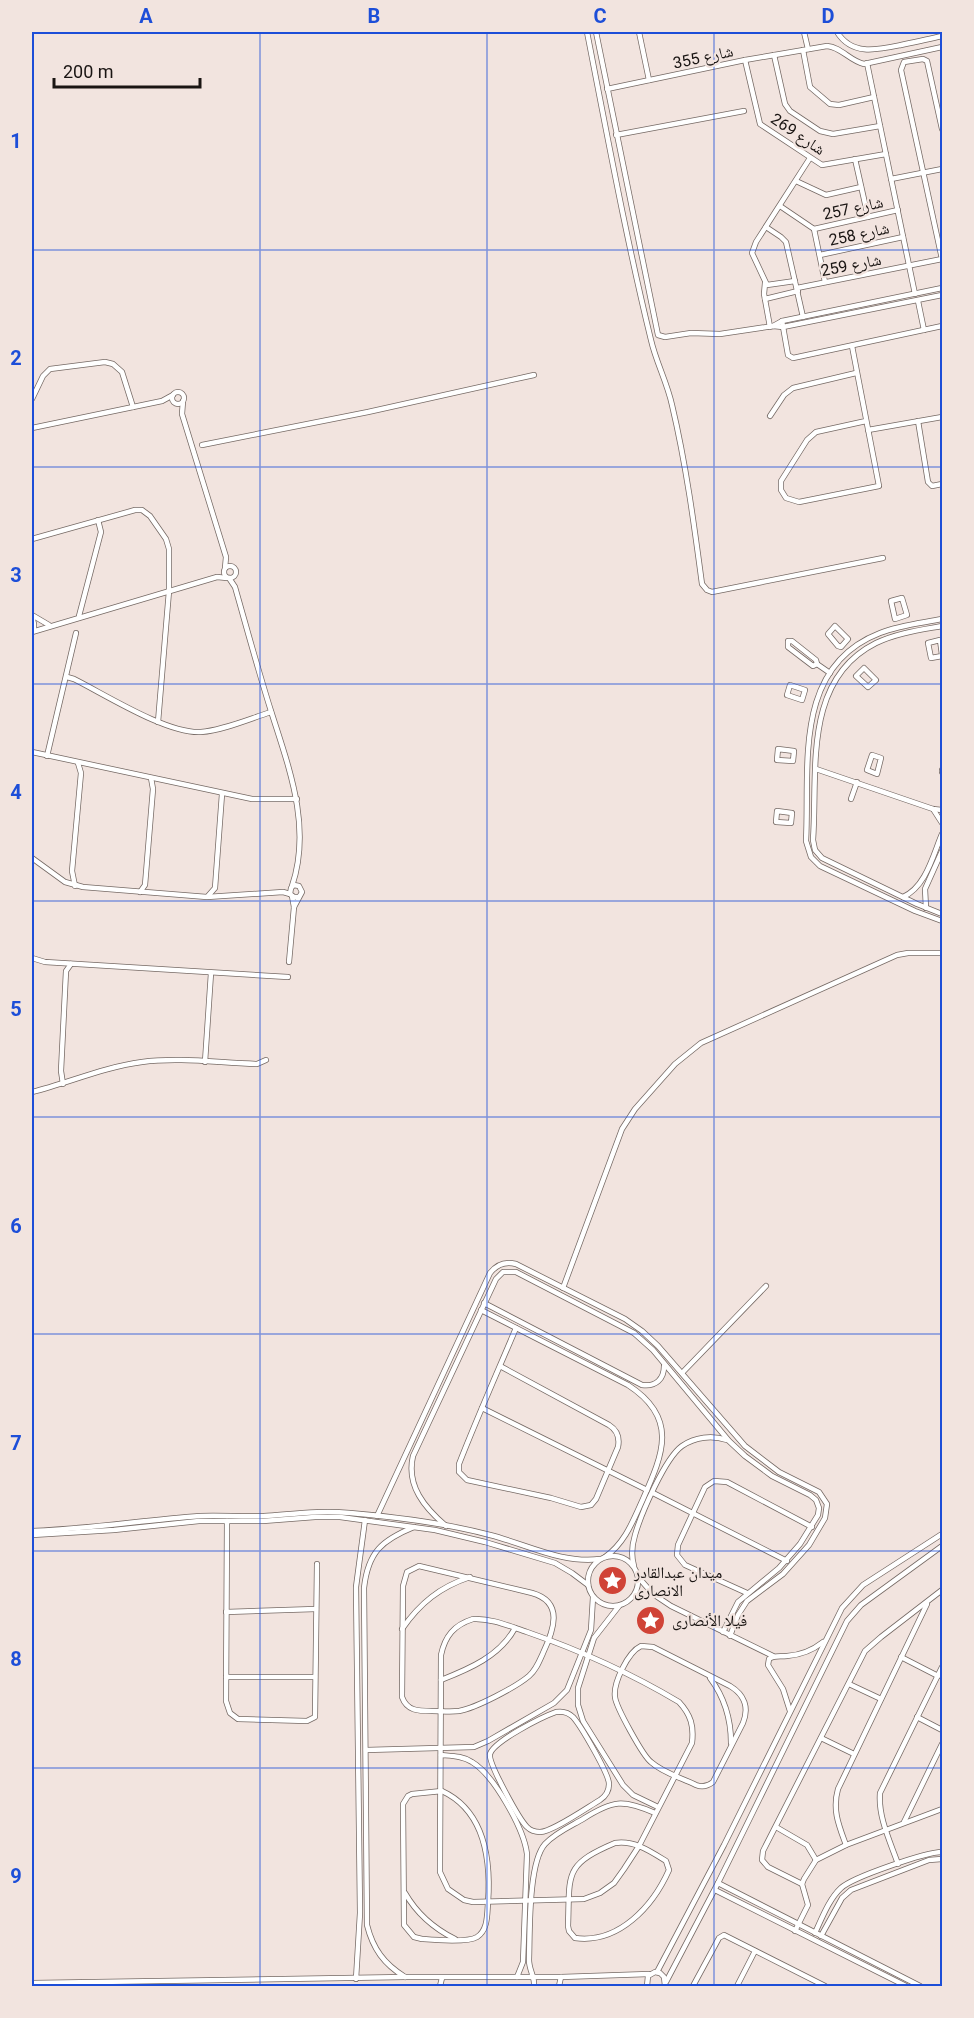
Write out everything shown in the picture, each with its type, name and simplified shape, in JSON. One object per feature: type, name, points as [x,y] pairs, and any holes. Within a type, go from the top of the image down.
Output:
[{"type":"street","points":[[587,32],[615,176],[650,336],[673,408],[691,503],[702,585],[712,592],[883,558]]},
{"type":"street","points":[[603,32],[596,32],[658,333],[665,337],[691,333],[715,335],[942,295]]},
{"type":"street","points":[[639,32],[649,80]]},
{"type":"street","points":[[804,32],[810,87],[830,104],[838,105],[874,97]]},
{"type":"street","points":[[837,32],[846,42],[860,50],[876,50],[942,36]]},
{"type":"street","name":"شارع 355","points":[[607,89],[745,60],[830,46],[856,62],[867,63],[942,47]]},
{"type":"street","points":[[848,57],[853,47]]},
{"type":"street","points":[[774,55],[785,104],[820,131],[833,134],[880,126]]},
{"type":"street","points":[[942,129],[927,61],[923,59],[904,62],[901,70],[942,259]]},
{"type":"street","name":"شارع 269","points":[[745,60],[760,124],[810,159],[822,165],[886,154]]},
{"type":"street","points":[[867,63],[915,294]]},
{"type":"street","points":[[616,135],[744,111]]},
{"type":"street","points":[[772,326],[765,299],[765,283],[752,253],[753,248],[810,159]]},
{"type":"street","points":[[855,159],[868,217]]},
{"type":"street","points":[[891,179],[942,169]]},
{"type":"street","points":[[796,181],[826,195],[861,187]]},
{"type":"street","points":[[780,206],[814,229],[825,282]]},
{"type":"street","name":"شارع 257","points":[[814,229],[898,210]]},
{"type":"street","points":[[766,227],[786,242],[803,317]]},
{"type":"street","name":"شارع 258","points":[[820,255],[903,237]]},
{"type":"street","name":"شارع 259","points":[[765,299],[825,282],[942,259]]},
{"type":"street","points":[[765,283],[770,286],[795,281]]},
{"type":"street","points":[[783,324],[803,317],[942,288]]},
{"type":"street","points":[[918,301],[924,330]]},
{"type":"street","points":[[783,324],[788,355],[793,358],[942,326]]},
{"type":"street","points":[[650,336],[658,333]]},
{"type":"street","points":[[852,346],[879,486],[799,502],[790,501],[783,495],[781,481],[812,434],[822,429],[866,421]]},
{"type":"street","points":[[32,399],[43,376],[50,369],[108,362],[120,369],[134,407]]},
{"type":"street","points":[[770,416],[784,395],[793,388],[856,373]]},
{"type":"street","points":[[202,445],[368,412],[534,375]]},
{"type":"street","points":[[32,428],[162,401],[181,393],[183,396],[182,414]]},
{"type":"street","points":[[173,395],[171,399],[182,414],[226,557],[237,571],[235,587],[271,712],[288,760],[297,799],[299,823],[297,876],[291,891],[294,907],[289,962]]},
{"type":"street","points":[[162,401],[179,405],[183,401]]},
{"type":"street","points":[[868,430],[942,417]]},
{"type":"street","points":[[918,422],[928,482],[932,486],[942,484]]},
{"type":"street","points":[[32,539],[135,510],[147,513],[164,536],[169,546],[169,591],[158,722]]},
{"type":"street","points":[[80,616],[101,532],[98,520]]},
{"type":"street","points":[[226,557],[225,569],[235,587]]},
{"type":"street","points":[[32,616],[33,631],[217,576],[229,566],[234,567]]},
{"type":"street","points":[[217,576],[228,578],[235,576]]},
{"type":"street","points":[[902,597],[907,615],[900,618],[895,618],[891,602],[902,597]]},
{"type":"street","points":[[85,600],[93,613]]},
{"type":"street","points":[[81,609],[88,608]]},
{"type":"street","points":[[32,616],[50,625]]},
{"type":"street","points":[[900,618],[902,627]]},
{"type":"street","points":[[942,619],[902,627],[873,636],[850,652],[829,676],[817,699],[810,724],[806,819],[807,850],[817,864],[915,911],[942,921]]},
{"type":"street","points":[[835,626],[848,639],[844,645],[839,647],[829,636],[828,633],[835,626]]},
{"type":"street","points":[[942,626],[886,639],[850,661],[834,682],[826,699],[816,742],[813,840],[817,853],[826,860],[942,914]]},
{"type":"street","points":[[932,628],[934,641]]},
{"type":"street","points":[[47,756],[76,633]]},
{"type":"street","points":[[940,640],[942,655],[931,658],[928,643],[940,640]]},
{"type":"street","points":[[817,664],[813,666],[788,647],[788,641],[792,641],[816,660],[834,682]]},
{"type":"street","points":[[844,645],[850,652]]},
{"type":"street","points":[[850,661],[860,672]]},
{"type":"street","points":[[67,677],[179,730],[200,732],[215,730],[271,712]]},
{"type":"street","points":[[805,695],[817,699]]},
{"type":"street","points":[[32,752],[222,794],[261,800],[297,799]]},
{"type":"street","points":[[794,756],[808,757]]},
{"type":"street","points":[[75,886],[72,871],[81,773],[78,763]]},
{"type":"street","points":[[81,773],[88,765]]},
{"type":"street","points":[[816,769],[933,809],[942,810]]},
{"type":"street","points":[[868,786],[872,772]]},
{"type":"street","points":[[140,892],[145,885],[153,789],[151,778]]},
{"type":"street","points":[[153,789],[160,780]]},
{"type":"street","points":[[851,799],[857,782]]},
{"type":"street","points":[[207,897],[215,888],[222,794]]},
{"type":"street","points":[[933,809],[942,823]]},
{"type":"street","points":[[792,818],[806,819]]},
{"type":"street","points":[[926,908],[924,883],[942,834]]},
{"type":"street","points":[[903,897],[924,883],[942,851]]},
{"type":"street","points":[[32,858],[60,879],[75,886],[207,897],[283,892],[291,891],[297,885],[301,887]]},
{"type":"street","points":[[60,879],[72,871]]},
{"type":"street","points":[[294,907],[302,892],[297,876]]},
{"type":"street","points":[[145,885],[151,893]]},
{"type":"street","points":[[215,888],[223,897]]},
{"type":"street","points":[[291,891],[298,897]]},
{"type":"street","points":[[563,1288],[622,1129],[635,1109],[681,1058],[716,1035],[897,956],[909,953],[942,953]]},
{"type":"street","points":[[32,958],[45,962],[71,964],[288,977]]},
{"type":"street","points":[[60,963],[66,971]]},
{"type":"street","points":[[63,1084],[61,1071],[66,971],[71,964]]},
{"type":"street","points":[[205,1062],[211,973]]},
{"type":"street","points":[[32,1092],[134,1063],[166,1060],[257,1064],[266,1060]]},
{"type":"street","points":[[377,1516],[492,1270],[500,1264],[513,1263],[637,1327],[653,1340],[754,1453],[779,1472],[819,1492],[826,1504],[825,1518],[809,1545],[783,1574],[747,1601],[740,1610],[730,1636]]},
{"type":"street","points":[[446,1526],[429,1511],[417,1493],[412,1475],[412,1461],[416,1447],[498,1276],[507,1271],[516,1272],[629,1330],[647,1344],[729,1441],[763,1470],[815,1498],[819,1505],[819,1512],[812,1527],[787,1561],[747,1593],[734,1607],[723,1632]]},
{"type":"street","points":[[682,1373],[766,1286]]},
{"type":"street","points":[[484,1303],[642,1385],[649,1386],[658,1382],[664,1373],[664,1366]]},
{"type":"street","points":[[481,1310],[622,1381],[650,1403],[659,1422],[662,1442],[659,1461],[647,1490],[623,1540],[591,1567],[587,1579],[593,1597],[592,1623],[578,1688],[580,1713],[627,1790],[658,1808]]},
{"type":"street","points":[[500,1366],[614,1429],[619,1443],[593,1503],[585,1507],[465,1479],[459,1472],[459,1464],[482,1408],[516,1328]]},
{"type":"street","points":[[482,1408],[647,1490]]},
{"type":"street","points":[[358,1750],[441,1752],[466,1748],[488,1741],[561,1697],[597,1633],[619,1606],[633,1597],[638,1584],[632,1554],[635,1534],[667,1463],[683,1446],[695,1440],[708,1437],[729,1441]]},
{"type":"street","points":[[747,1593],[680,1561],[677,1552],[678,1545],[703,1489],[711,1483],[727,1482],[812,1527]]},
{"type":"street","points":[[653,1493],[787,1561]]},
{"type":"street","points":[[32,1531],[74,1531],[198,1516],[264,1516],[327,1511],[446,1526],[489,1535],[567,1559],[621,1557],[634,1566]]},
{"type":"street","points":[[32,1535],[199,1521],[263,1521],[321,1516],[365,1520],[416,1527],[485,1542],[555,1563],[588,1586]]},
{"type":"street","points":[[356,1979],[360,1913],[357,1587],[365,1520]]},
{"type":"street","points":[[227,1521],[226,1707],[233,1716],[245,1720],[307,1721],[315,1717],[317,1564]]},
{"type":"street","points":[[405,1977],[393,1970],[380,1956],[370,1938],[368,1925],[365,1576],[368,1564],[381,1545],[391,1537],[416,1527]]},
{"type":"street","points":[[657,1972],[738,1817],[838,1614],[851,1596],[871,1580],[942,1534]]},
{"type":"street","points":[[665,1984],[715,1890],[847,1621],[861,1605],[942,1546]]},
{"type":"street","points":[[906,1559],[911,1568]]},
{"type":"street","points":[[426,1566],[470,1577],[532,1593],[546,1599],[554,1613],[549,1640],[538,1665],[527,1678],[473,1707],[460,1711],[413,1710],[404,1703],[401,1692],[404,1579],[412,1568],[426,1566]]},
{"type":"street","points":[[402,1629],[412,1614],[431,1596],[470,1577]]},
{"type":"street","points":[[638,1577],[659,1598],[772,1656],[786,1657],[803,1653],[825,1640]]},
{"type":"street","points":[[802,1884],[768,1867],[762,1860],[763,1851],[862,1657],[872,1645],[942,1590]]},
{"type":"street","points":[[593,1597],[605,1605],[619,1606]]},
{"type":"street","points":[[846,1845],[836,1816],[835,1798],[929,1600]]},
{"type":"street","points":[[226,1612],[316,1609]]},
{"type":"street","points":[[483,1619],[549,1640],[621,1672],[679,1702],[687,1711],[691,1721],[692,1743],[639,1846],[614,1883],[600,1893],[584,1899],[488,1902],[464,1900],[443,1881],[440,1862],[443,1645],[454,1628],[463,1622],[483,1619]]},
{"type":"street","points":[[441,1680],[497,1651],[515,1628]]},
{"type":"street","points":[[647,1646],[710,1677],[737,1690],[745,1702],[746,1717],[713,1782],[701,1787],[649,1761],[617,1704],[615,1690],[631,1653],[635,1648],[647,1646]]},
{"type":"street","points":[[772,1656],[767,1663],[783,1689],[790,1712]]},
{"type":"street","points":[[901,1657],[938,1676]]},
{"type":"street","points":[[898,1864],[885,1830],[880,1793],[942,1667]]},
{"type":"street","points":[[226,1677],[315,1677]]},
{"type":"street","points":[[710,1677],[725,1702],[729,1716],[731,1745]]},
{"type":"street","points":[[849,1684],[881,1699]]},
{"type":"street","points":[[555,1712],[562,1712],[573,1717],[606,1772],[609,1787],[605,1797],[600,1800],[546,1831],[535,1831],[525,1825],[491,1765],[493,1749],[501,1742],[555,1712]]},
{"type":"street","points":[[573,1717],[580,1713]]},
{"type":"street","points":[[917,1717],[942,1730]]},
{"type":"street","points":[[821,1738],[854,1754]]},
{"type":"street","points":[[488,1741],[493,1749]]},
{"type":"street","points":[[903,1823],[942,1744]]},
{"type":"street","points":[[441,1752],[464,1758],[477,1765],[488,1775],[521,1833],[526,1847],[523,1962],[517,1977]]},
{"type":"street","points":[[606,1772],[613,1768]]},
{"type":"street","points":[[442,1791],[467,1808],[478,1827],[488,1863],[486,1927],[483,1932],[472,1939],[422,1940],[408,1932],[403,1917],[403,1808],[405,1799],[412,1794],[442,1791]]},
{"type":"street","points":[[600,1800],[604,1806]]},
{"type":"street","points":[[534,1986],[534,1977],[529,1962],[537,1857],[551,1838],[604,1806],[630,1803],[655,1813]]},
{"type":"street","points":[[795,1930],[808,1905],[802,1884],[816,1860],[846,1845],[942,1809]]},
{"type":"street","points":[[738,1817],[748,1822]]},
{"type":"street","points":[[776,1827],[807,1845],[816,1860]]},
{"type":"street","points":[[546,1831],[551,1838]]},
{"type":"street","points":[[730,1832],[736,1833],[739,1839]]},
{"type":"street","points":[[615,1843],[639,1846],[666,1861],[669,1870],[654,1898],[627,1924],[592,1938],[575,1938],[569,1931],[569,1899],[571,1875],[579,1862],[615,1843]]},
{"type":"street","points":[[815,1932],[841,1888],[854,1880],[928,1853],[942,1852]]},
{"type":"street","points":[[928,1853],[929,1860]]},
{"type":"street","points":[[821,1936],[842,1898],[851,1890],[929,1860],[942,1859]]},
{"type":"street","points":[[718,1883],[920,1986]]},
{"type":"street","points":[[404,1890],[420,1914],[436,1929],[455,1939]]},
{"type":"street","points":[[715,1890],[906,1986]]},
{"type":"street","points":[[693,1986],[720,1936],[724,1935],[825,1986]]},
{"type":"street","points":[[740,1986],[755,1951]]},
{"type":"street","points":[[32,1983],[197,1984],[214,1980],[561,1977],[657,1972],[663,1974],[665,1984]]},
{"type":"street","points":[[647,1986],[649,1974]]},
{"type":"street","points":[[559,1986],[561,1977]]},
{"type":"street","points":[[423,1978],[425,1985]]},
{"type":"street","points":[[440,1986],[442,1978]]},
{"type":"street","points":[[212,1986],[214,1980]]},
{"type":"place","name":"ميدان عبدالقادر الانصارى","points":[[613,1581]]},
{"type":"place","name":"فيلا الأنصارى","points":[[651,1620]]}]
